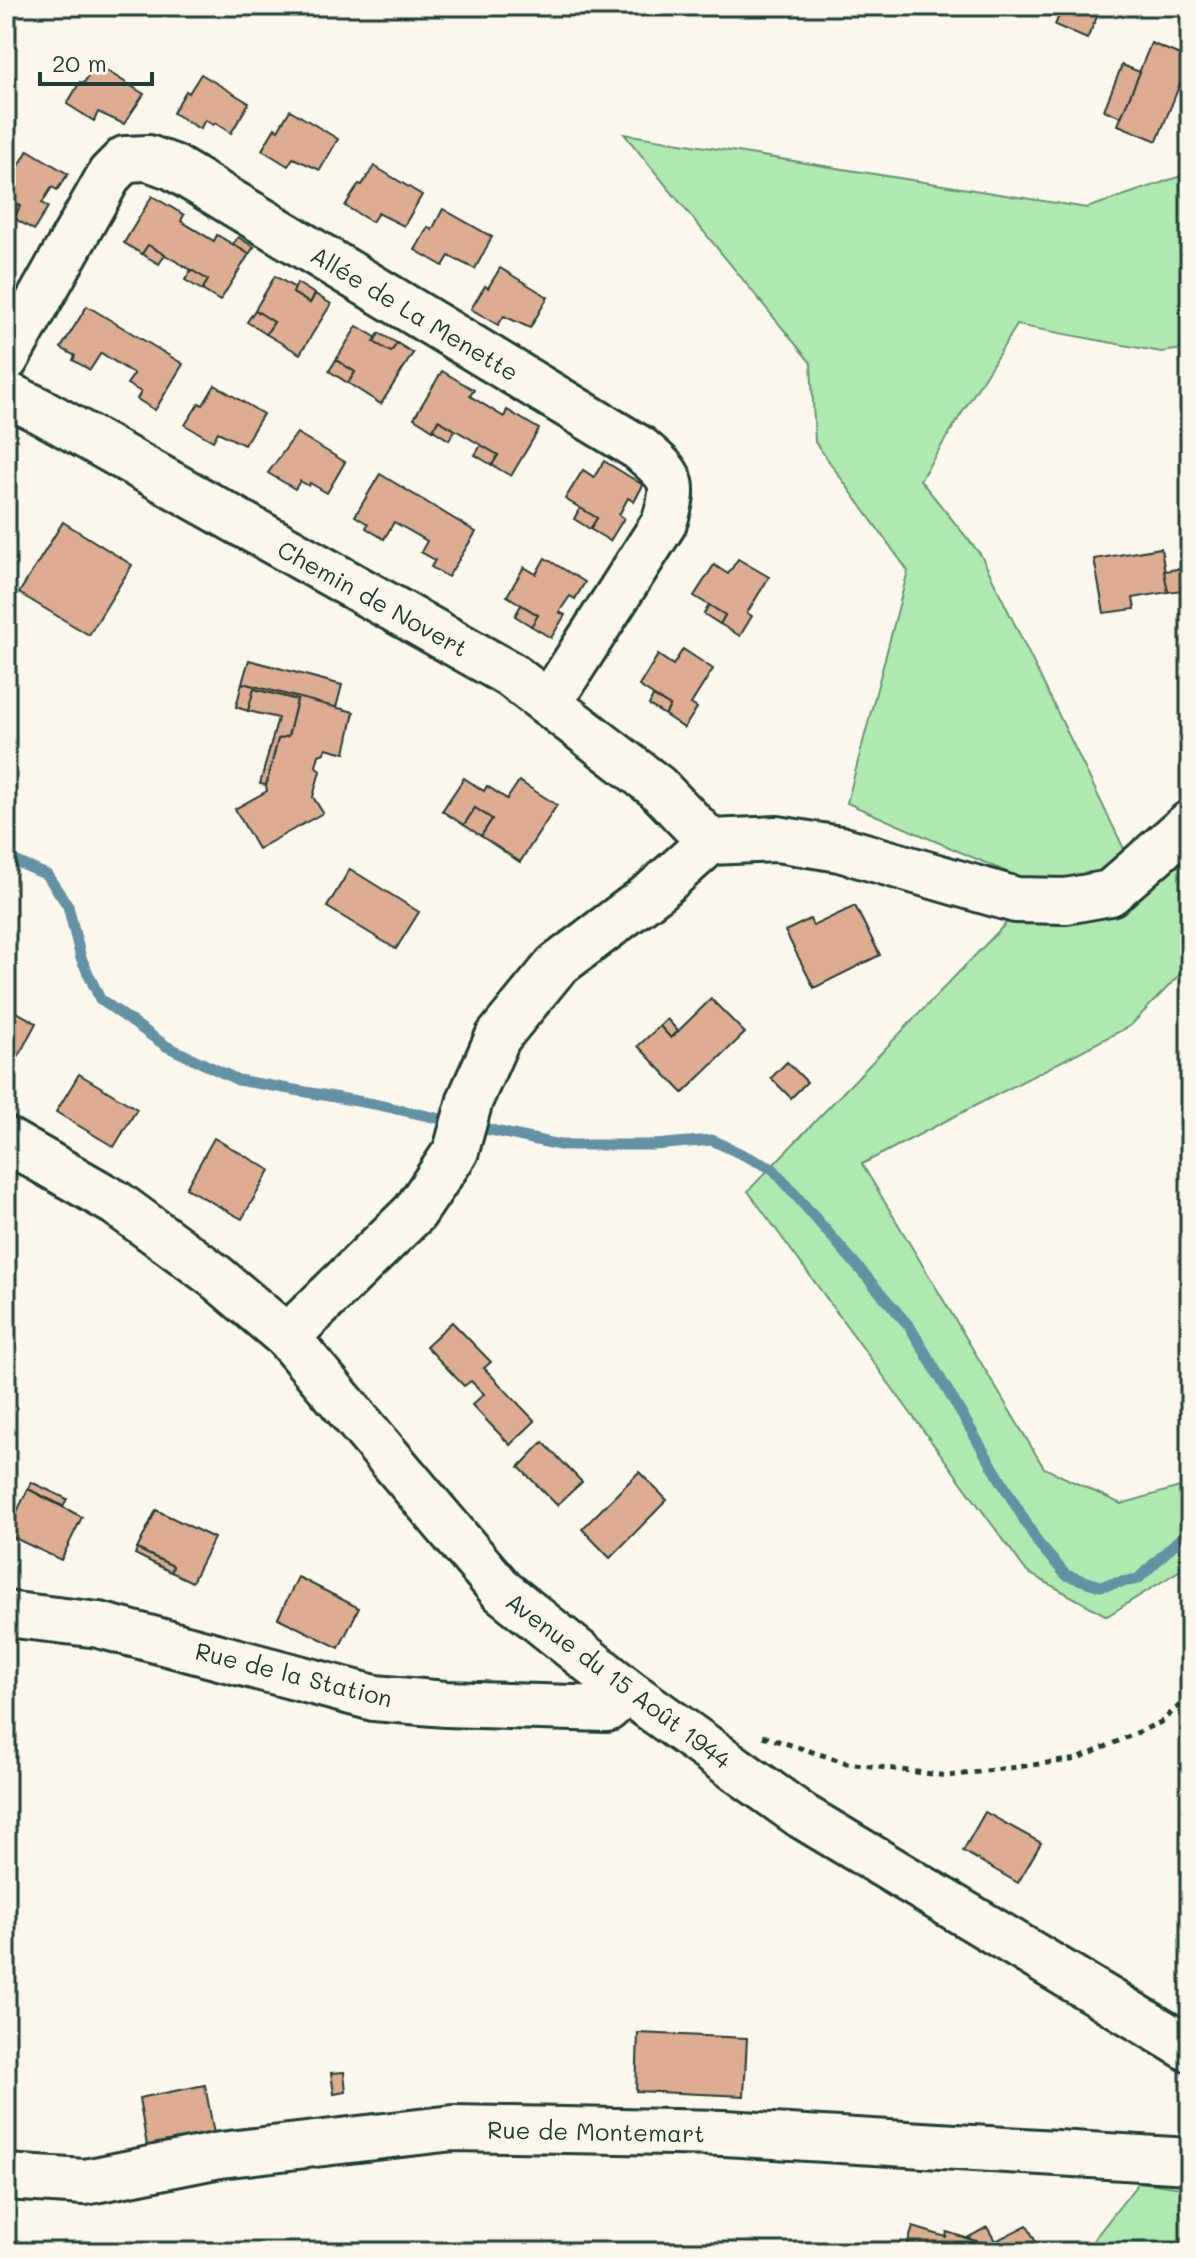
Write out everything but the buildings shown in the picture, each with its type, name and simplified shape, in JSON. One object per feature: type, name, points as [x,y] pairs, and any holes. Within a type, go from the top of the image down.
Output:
[{"type":"street","name":"Allée de La Menette","points":[[6,359],[110,174],[125,159],[148,158],[173,167],[639,448],[666,470],[673,495],[664,523],[549,703]]},
{"type":"street","name":"Chemin de Novert","points":[[6,394],[511,675],[657,787],[710,842]]},
{"type":"street","points":[[287,1337],[415,1212],[456,1151],[470,1100],[498,1037],[556,966],[654,892],[710,842],[777,839],[840,849],[1016,900],[1066,901],[1110,893],[1190,823]]},
{"type":"street","name":"Avenue du 15 Août 1944","points":[[6,1140],[116,1203],[215,1276],[287,1337],[502,1591],[627,1691],[802,1816],[1190,2049]]},
{"type":"street","name":"Rue de la Station","points":[[6,1614],[99,1625],[374,1698],[446,1704],[607,1709],[627,1691]]},
{"type":"street","name":"Rue de Montemart","points":[[6,2177],[85,2182],[220,2155],[453,2128],[725,2133],[1190,2161]]},
{"type":"path","points":[[707,1748],[743,1735],[768,1737],[847,1763],[948,1776],[1078,1759],[1161,1722],[1190,1696]]},
{"type":"green space","points":[[624,134],[1087,208],[1190,173],[1190,348],[1161,352],[1017,325],[920,480],[981,555],[1144,890],[1190,851],[1190,964],[1130,1026],[862,1164],[1044,1468],[1121,1504],[1190,1484],[1190,1564],[1107,1616],[1027,1572],[748,1191],[1041,887],[847,803],[908,571],[815,442],[811,363]]},
{"type":"green space","points":[[1139,2182],[1190,2189],[1190,2252],[1084,2252]]},
{"type":"waterway","points":[[6,857],[47,875],[68,906],[81,958],[100,999],[166,1046],[238,1080],[455,1122]]},
{"type":"waterway","points":[[472,1126],[560,1145],[654,1145],[712,1140],[773,1169],[910,1327],[1038,1543],[1066,1575],[1100,1586],[1138,1579],[1190,1529]]}]
